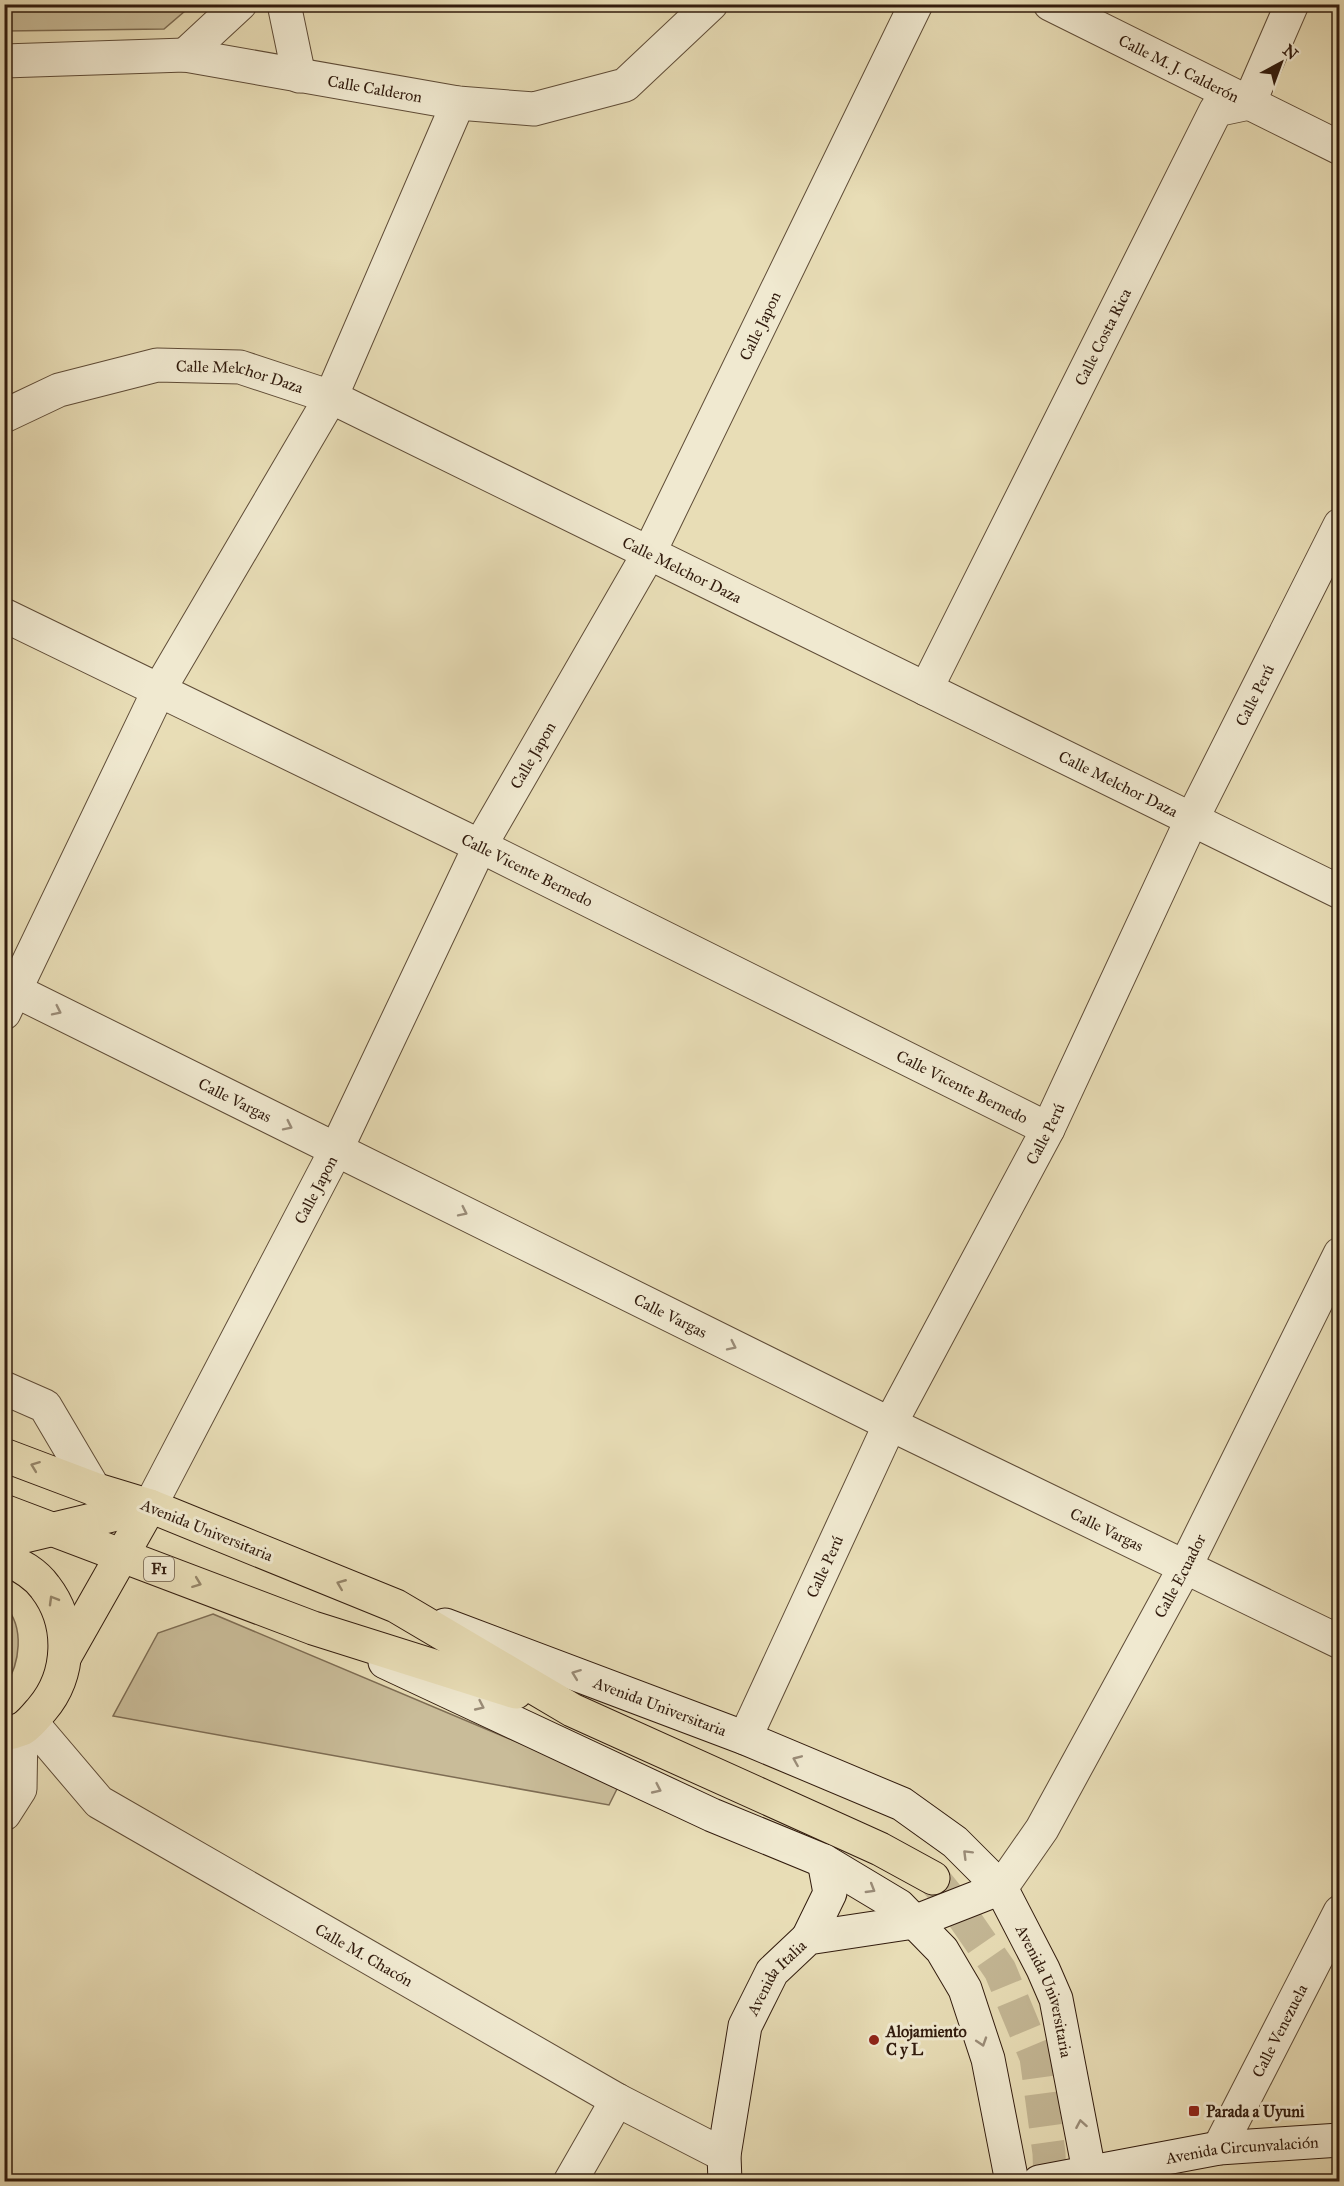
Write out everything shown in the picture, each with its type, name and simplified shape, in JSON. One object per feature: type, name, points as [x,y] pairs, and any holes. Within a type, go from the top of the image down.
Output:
[{"type":"main road","name":"Avenida Universitaria","points":[[4,1455],[94,1489],[150,1506],[396,1606]]},
{"type":"main road","points":[[4,1541],[150,1506]]},
{"type":"main road","name":"F1","points":[[64,1656],[150,1506]]},
{"type":"main road","name":"F1","points":[[4,1510],[313,1628]]},
{"type":"main road","name":"F1","points":[[4,1558],[23,1566],[45,1586],[59,1611],[66,1641],[63,1671],[51,1699],[19,1728]]},
{"type":"main road","points":[[396,1606],[572,1710],[880,1850],[933,1878]]},
{"type":"main road","points":[[313,1628],[572,1710]]},
{"type":"street","points":[[185,55],[240,4]]},
{"type":"street","points":[[284,4],[299,76]]},
{"type":"street","name":"Calle Calderon","points":[[4,61],[185,55],[458,103],[534,109],[625,85],[711,4]]},
{"type":"street","name":"Calle Japon","points":[[150,1506],[336,1150],[480,846],[649,553],[916,4]]},
{"type":"street","name":"Calle M. J. Calderón","points":[[1050,4],[1340,148]]},
{"type":"street","points":[[1249,103],[1292,4]]},
{"type":"street","points":[[8,996],[159,690],[331,397],[458,103]]},
{"type":"street","name":"Calle Costa Rica","points":[[926,688],[1215,110],[1249,103]]},
{"type":"street","name":"Calle Melchor Daza","points":[[4,416],[59,390],[158,365],[240,367],[331,397],[1340,892]]},
{"type":"street","name":"Calle Perú","points":[[745,1738],[890,1424],[1048,1129],[1192,819],[1340,525]]},
{"type":"street","name":"Calle Vicente Bernedo","points":[[4,615],[480,846],[1048,1129]]},
{"type":"street","name":"Calle Vargas","points":[[8,996],[336,1150],[890,1424],[1340,1642]]},
{"type":"street","name":"Calle Ecuador","points":[[1001,1888],[1042,1829],[1185,1567],[1340,1254]]},
{"type":"street","points":[[4,1388],[45,1406],[94,1489]]},
{"type":"street","name":"Avenida Universitaria","points":[[396,1606],[745,1738],[902,1804],[955,1842],[1001,1888],[1056,1999],[1089,2176]]},
{"type":"street","points":[[313,1628],[712,1815],[824,1861],[899,1906],[942,1950],[965,1989],[988,2059],[1012,2181]]},
{"type":"street","points":[[4,1814],[20,1789],[19,1728]]},
{"type":"street","name":"Calle M. Chacón","points":[[19,1728],[99,1802],[617,2100],[724,2168]]},
{"type":"street","points":[[808,1938],[830,1893],[824,1861]]},
{"type":"street","name":"Avenida Italia","points":[[724,2168],[745,2026],[772,1972],[808,1938],[914,1922],[1001,1888]]},
{"type":"street","name":"Calle Venezuela","points":[[1219,2148],[1340,1912]]},
{"type":"street","points":[[570,2181],[617,2100]]},
{"type":"street","name":"Avenida Circunvalación","points":[[1039,2181],[1089,2176],[1219,2148],[1340,2140]]},
{"type":"shaded area","points":[[4,5],[192,5],[164,29],[5,31]]},
{"type":"shaded area","points":[[5,1606],[16,1624],[18,1646],[14,1667],[5,1686]]},
{"type":"shaded area","points":[[213,1614],[619,1785],[609,1805],[113,1716],[158,1633]]},
{"type":"tunnel","points":[[933,1878],[955,1905],[1000,1970],[1036,2057],[1049,2153],[1050,2182]]},
{"type":"place","name":"Alojamiento C y L","points":[[874,2040]]},
{"type":"place","name":"Parada a Uyuni","points":[[1194,2111]]}]
